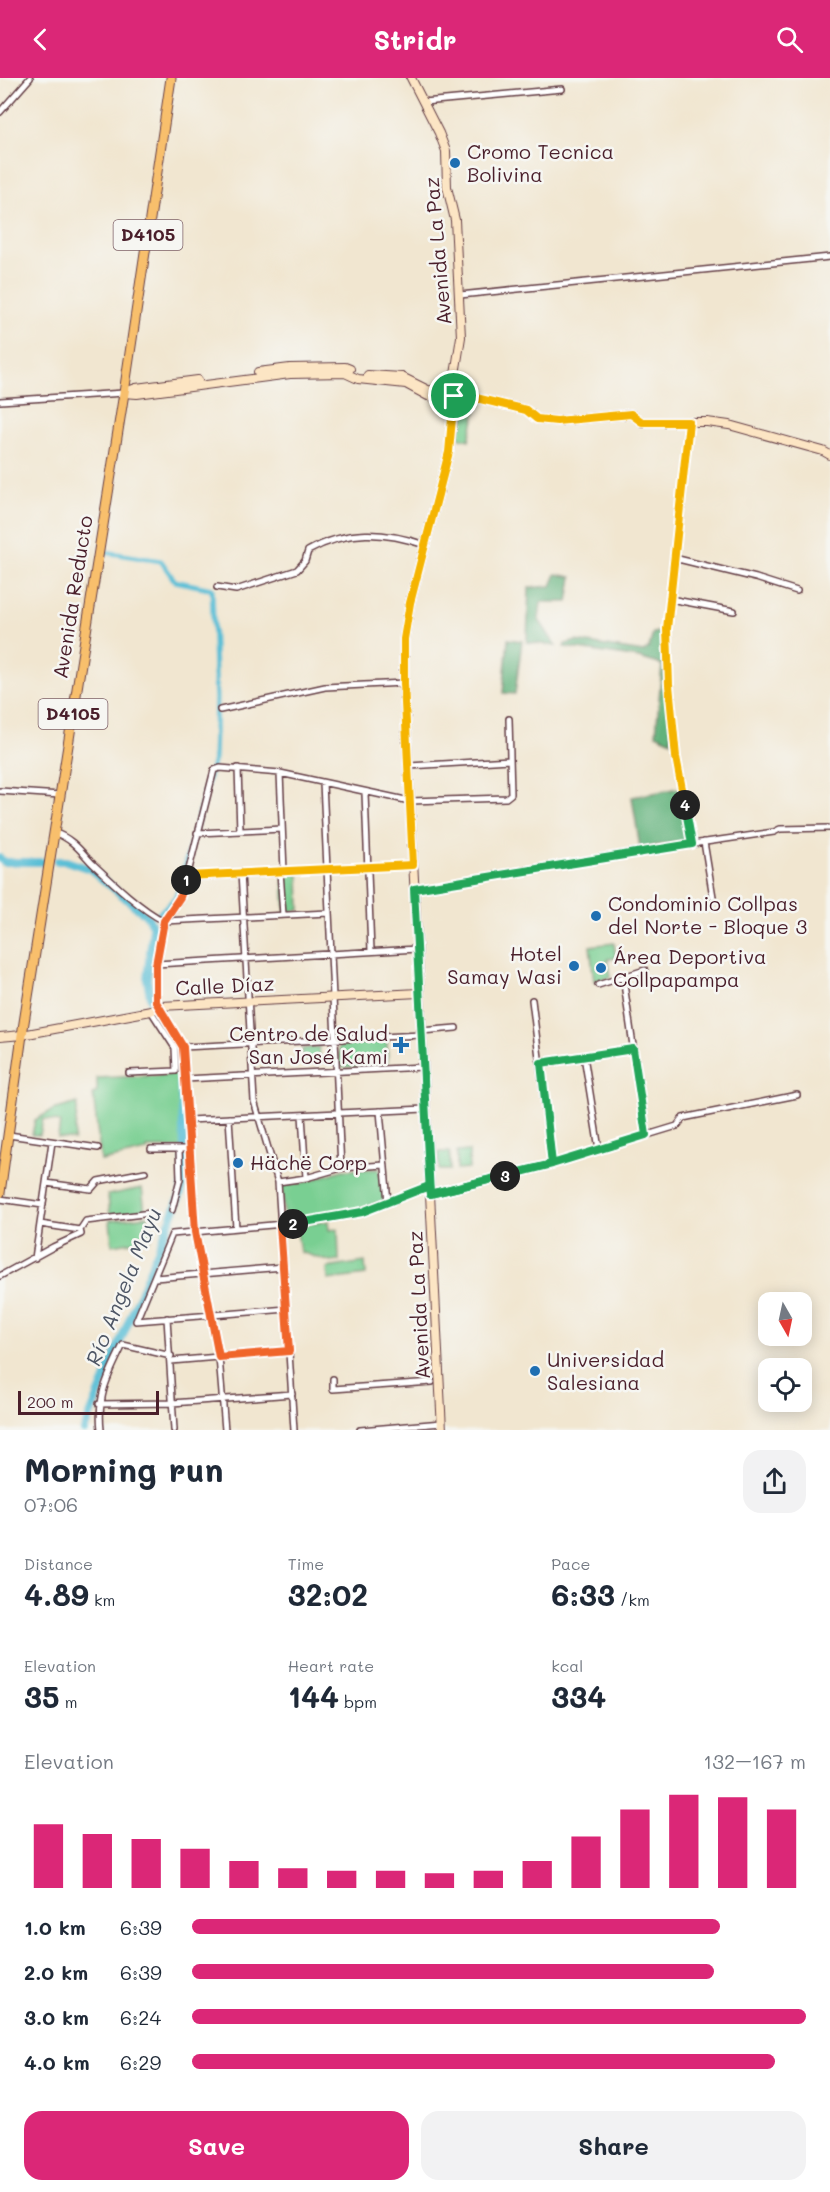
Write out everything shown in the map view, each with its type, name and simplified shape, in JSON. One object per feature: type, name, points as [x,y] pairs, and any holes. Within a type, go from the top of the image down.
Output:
[{"type":"main road","name":"Avenida Reducto","points":[[0,1193],[22,1035],[124,393],[171,78]]},
{"type":"main road","name":"Avenida La Paz","points":[[411,78],[446,151],[447,188],[455,220],[461,337],[453,387],[449,452],[410,603],[404,639],[404,683],[424,1109],[442,1426]]},
{"type":"main road","points":[[124,393],[136,388],[345,367],[372,378],[402,377],[428,390],[472,397],[526,410],[537,419],[557,421],[631,414],[642,422],[729,425],[823,451],[830,455]]},
{"type":"main road","name":"Calle Díaz","points":[[0,1037],[22,1035],[161,1006],[419,993]]},
{"type":"street","points":[[0,112],[30,78]]},
{"type":"street","points":[[424,102],[562,89]]},
{"type":"street","points":[[460,295],[830,257]]},
{"type":"street","points":[[0,401],[124,393]]},
{"type":"street","points":[[689,422],[667,629],[669,685],[676,757],[692,844]]},
{"type":"street","points":[[217,587],[236,590],[297,570],[305,561],[308,551],[334,538],[379,534],[406,538],[425,545]]},
{"type":"street","points":[[675,558],[756,578],[797,591]]},
{"type":"street","points":[[670,599],[734,611]]},
{"type":"street","points":[[220,710],[325,687],[404,683]]},
{"type":"street","points":[[129,1073],[176,1071],[175,1048],[155,1009],[156,964],[164,921],[180,897],[188,876],[214,770],[238,768],[280,773],[410,801],[506,798],[512,794],[510,719]]},
{"type":"street","points":[[409,766],[510,760]]},
{"type":"street","points":[[238,768],[240,831]]},
{"type":"street","points":[[280,773],[283,915]]},
{"type":"street","points":[[323,783],[341,1168]]},
{"type":"street","points":[[0,791],[60,795]]},
{"type":"street","points":[[365,793],[371,951]]},
{"type":"street","points":[[414,889],[774,832],[780,829],[830,828]]},
{"type":"street","points":[[197,833],[282,829]]},
{"type":"street","points":[[55,833],[75,844],[152,915],[164,921],[328,913]]},
{"type":"street","points":[[704,842],[713,897]]},
{"type":"street","points":[[188,876],[413,865]]},
{"type":"street","points":[[241,873],[254,1101],[278,1182],[294,1430]]},
{"type":"street","points":[[156,964],[417,949]]},
{"type":"street","points":[[598,985],[645,970]]},
{"type":"street","points":[[623,977],[646,1135]]},
{"type":"street","points":[[532,1000],[552,1164]]},
{"type":"street","points":[[155,1009],[183,1047],[195,1232],[219,1357],[225,1430]]},
{"type":"street","points":[[183,1047],[336,1039],[456,1028]]},
{"type":"street","points":[[541,1063],[633,1049]]},
{"type":"street","points":[[584,1056],[599,1149]]},
{"type":"street","points":[[185,1078],[423,1067]]},
{"type":"street","points":[[287,1309],[136,1321],[172,1234],[280,1225],[362,1212],[430,1190],[552,1164],[677,1126],[683,1118],[797,1095]]},
{"type":"street","points":[[188,1120],[424,1109]]},
{"type":"street","points":[[380,1111],[388,1202]]},
{"type":"street","points":[[302,1114],[306,1178]]},
{"type":"street","points":[[229,1118],[236,1228]]},
{"type":"street","points":[[9,1135],[98,1148]]},
{"type":"street","points":[[35,1258],[52,1142]]},
{"type":"street","points":[[151,1149],[190,1149]]},
{"type":"street","points":[[172,1210],[180,1179],[179,1150]]},
{"type":"street","points":[[278,1182],[306,1178],[341,1168],[384,1166]]},
{"type":"street","points":[[46,1183],[91,1189],[98,1181],[145,1172]]},
{"type":"street","points":[[0,1199],[43,1205]]},
{"type":"street","points":[[0,1276],[81,1234],[80,1230],[86,1221],[151,1213]]},
{"type":"street","points":[[40,1224],[80,1230]]},
{"type":"street","points":[[154,1278],[284,1267]]},
{"type":"street","points":[[166,1318],[171,1358],[174,1430]]},
{"type":"street","points":[[100,1430],[99,1404],[109,1374],[123,1345],[171,1358],[219,1357],[289,1351]]},
{"type":"street","points":[[333,1379],[333,1389],[432,1382]]},
{"type":"street","points":[[99,1404],[292,1394]]},
{"type":"street","points":[[360,1430],[442,1426]]},
{"type":"green space","points":[[459,399],[478,403],[469,440],[454,436]]},
{"type":"green space","points":[[556,574],[572,577],[568,602],[541,602],[539,620],[556,646],[527,642],[529,588],[551,586]]},
{"type":"green space","points":[[664,631],[665,681],[672,741],[656,734],[662,665],[639,658],[564,647],[565,644],[576,641],[643,652],[649,648],[653,633]]},
{"type":"green space","points":[[508,639],[522,641],[515,694],[503,693]]},
{"type":"green space","points":[[679,788],[690,840],[640,848],[632,797]]},
{"type":"green space","points":[[283,874],[299,874],[300,910],[285,912]]},
{"type":"green space","name":"Área Deportiva Collpapampa","points":[[614,943],[616,958],[608,959],[611,977],[594,981],[590,946]]},
{"type":"green space","points":[[387,1040],[388,1065],[343,1067],[340,1064],[339,1045]]},
{"type":"green space","points":[[319,1047],[320,1058],[303,1060],[302,1049]]},
{"type":"green space","points":[[178,1067],[183,1067],[187,1148],[147,1148],[147,1151],[101,1161],[93,1094],[97,1092],[97,1078],[168,1075],[177,1072]]},
{"type":"green space","points":[[78,1103],[74,1140],[58,1138],[60,1122],[43,1119],[40,1135],[32,1135],[35,1120],[53,1110]]},
{"type":"green space","points":[[469,1151],[469,1169],[457,1170],[457,1152]]},
{"type":"green space","points":[[438,1152],[450,1152],[450,1170],[439,1170]]},
{"type":"green space","points":[[379,1169],[385,1201],[336,1214],[284,1221],[282,1186],[306,1182],[342,1170]]},
{"type":"green space","points":[[142,1188],[145,1211],[110,1216],[108,1195]]},
{"type":"green space","points":[[148,1216],[150,1239],[112,1245],[110,1220]]},
{"type":"green space","points":[[328,1221],[329,1230],[338,1229],[339,1261],[331,1262],[300,1252],[296,1226]]},
{"type":"green space","points":[[365,1262],[366,1275],[328,1280],[327,1268]]},
{"type":"waterway","points":[[105,552],[161,561],[175,581],[212,589],[216,699],[214,759],[178,891],[175,898],[158,914]]},
{"type":"waterway","name":"Río Angela Mayu","points":[[0,858],[4,862],[43,862]]},
{"type":"waterway","name":"Río Angela Mayu","points":[[57,861],[66,861],[90,869],[148,917],[153,928],[147,979],[152,1006]]},
{"type":"waterway","name":"Río Angela Mayu","points":[[157,1013],[179,1048],[184,1145]]},
{"type":"waterway","name":"Río Angela Mayu","points":[[84,1430],[181,1194],[185,1174],[184,1155]]},
{"type":"place","name":"Cromo Tecnica Bolivina","points":[[455,163]]},
{"type":"place","name":"Condominio Collpas del Norte - Bloque 3","points":[[596,916]]},
{"type":"place","name":"Hotel Samay Wasi","points":[[574,966]]},
{"type":"place","name":"Área Deportiva Collpapampa","points":[[601,968]]},
{"type":"place","name":"Centro de Salud San José Kami","points":[[401,1045]]},
{"type":"place","name":"Hächë Corp","points":[[238,1163]]},
{"type":"place","name":"Universidad Salesiana","points":[[535,1371]]},
{"type":"route","points":[[454,396],[449,452],[410,603],[404,639],[413,865],[188,876],[180,897],[164,921],[156,965],[156,1002],[183,1047],[195,1232],[219,1357],[289,1351],[280,1225],[362,1212],[429,1186],[430,1194],[552,1164],[646,1135],[633,1049],[541,1063],[552,1164],[491,1179],[430,1194],[414,889],[692,844],[676,757],[668,678],[667,629],[689,422],[642,422],[631,414],[557,421],[537,419],[526,410],[472,397],[454,396]]}]
